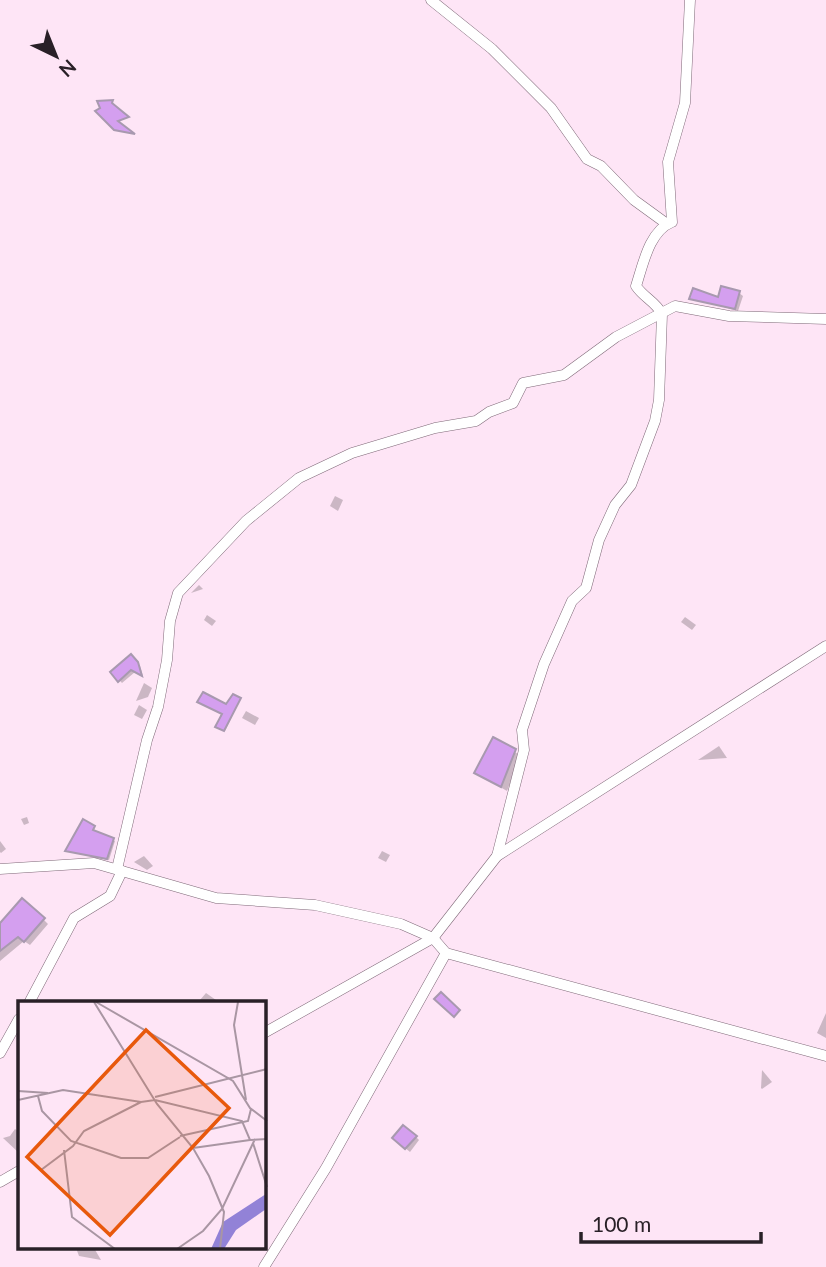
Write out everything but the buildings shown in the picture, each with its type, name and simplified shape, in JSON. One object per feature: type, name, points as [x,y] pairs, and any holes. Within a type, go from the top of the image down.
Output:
[{"type":"street","points":[[431,0],[492,49],[551,108],[587,159],[601,166],[634,200],[667,223]]},
{"type":"street","points":[[497,856],[524,750],[522,730],[544,664],[572,601],[586,588],[599,540],[615,505],[631,485],[655,421],[659,400],[662,314],[655,302],[643,296],[636,286],[652,241],[667,223],[672,222],[673,202],[668,162],[685,103],[690,0]]},
{"type":"street","points":[[30,1001],[74,918],[110,896],[120,870],[146,740],[158,707],[167,660],[170,621],[178,593],[246,521],[299,478],[326,463],[435,428],[476,421],[489,412],[513,403],[523,383],[564,375],[616,337],[676,306],[729,316],[826,319]]},
{"type":"street","points":[[266,1032],[433,938],[497,856],[826,646]]},
{"type":"street","points":[[0,869],[81,863],[120,870],[216,898],[315,905],[401,923],[433,938],[446,953],[826,1056]]},
{"type":"street","points":[[264,1267],[326,1168],[446,953]]},
{"type":"street","points":[[0,1053],[18,1021]]},
{"type":"street","points":[[0,1182],[18,1172]]}]
